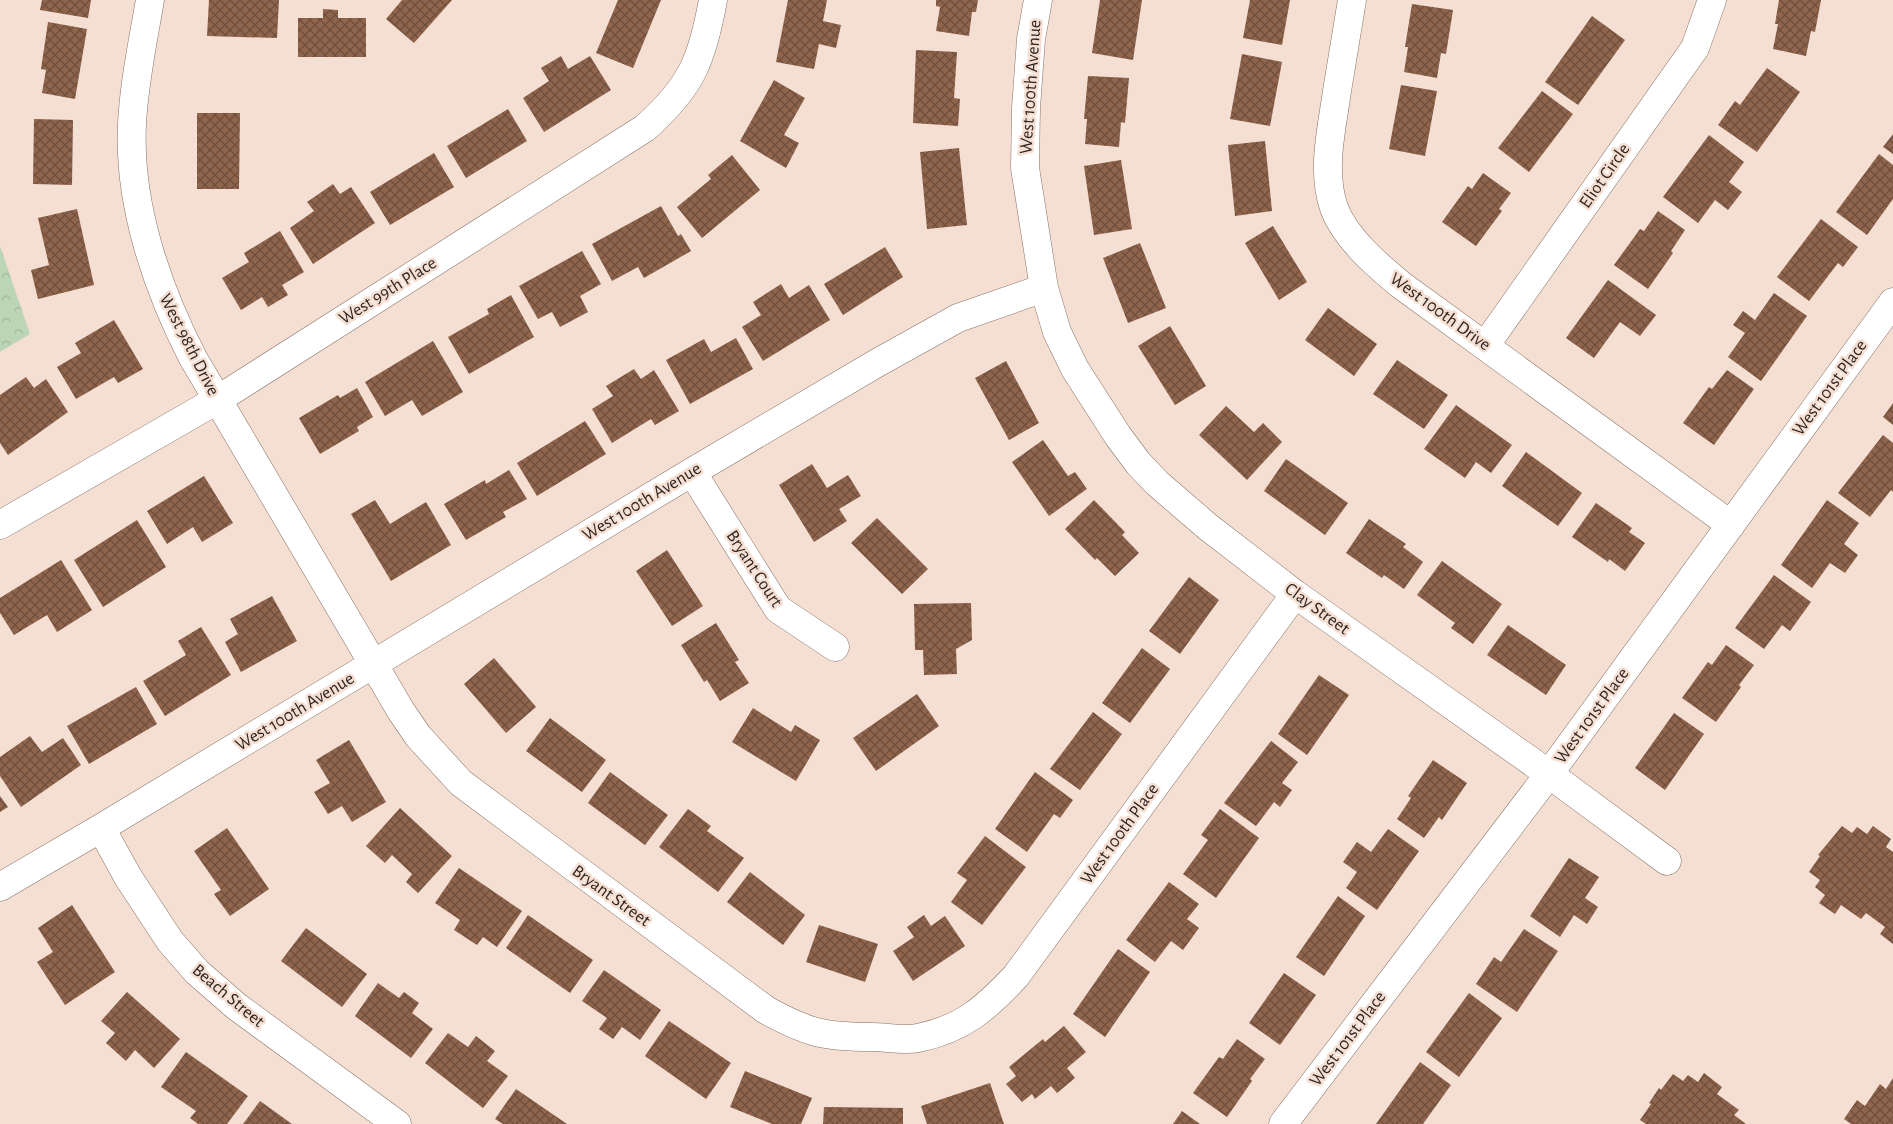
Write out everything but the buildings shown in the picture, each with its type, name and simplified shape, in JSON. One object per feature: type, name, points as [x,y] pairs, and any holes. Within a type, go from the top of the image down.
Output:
[{"type":"street","name":"West 98th Drive","points":[[150,0],[134,94],[132,127],[133,168],[138,203],[160,287],[173,320],[217,400],[371,659]]},
{"type":"street","name":"West 99th Place","points":[[0,525],[217,400],[645,128],[662,113],[689,80],[698,61],[709,22],[712,0]]},
{"type":"street","name":"West 100th Avenue","points":[[0,887],[101,828],[371,659],[958,318],[1044,288],[1025,168],[1026,108],[1031,39],[1038,0]]},
{"type":"street","name":"West 100th Drive","points":[[1352,0],[1329,146],[1328,181],[1335,209],[1350,234],[1375,263],[1401,285],[1731,525]]},
{"type":"street","name":"Eliot Circle","points":[[1486,346],[1695,48],[1712,0]]},
{"type":"street","name":"Clay Street","points":[[1044,288],[1057,332],[1075,369],[1118,436],[1156,483],[1208,528],[1295,594],[1549,774],[1667,861]]},
{"type":"street","name":"West 101st Place","points":[[1283,1124],[1549,774],[1893,302]]},
{"type":"street","name":"Bryant Court","points":[[692,472],[778,609],[835,647]]},
{"type":"street","name":"West 100th Place","points":[[916,1039],[950,1029],[980,1012],[1016,976],[1295,594]]},
{"type":"street","name":"Bryant Street","points":[[371,659],[418,736],[461,783],[766,1010],[795,1026],[811,1032],[838,1037],[916,1039]]},
{"type":"street","name":"Beach Street","points":[[101,828],[128,877],[170,942],[196,972],[236,1006],[397,1124]]},
{"type":"green space","points":[[0,246],[30,334],[0,352]]}]
